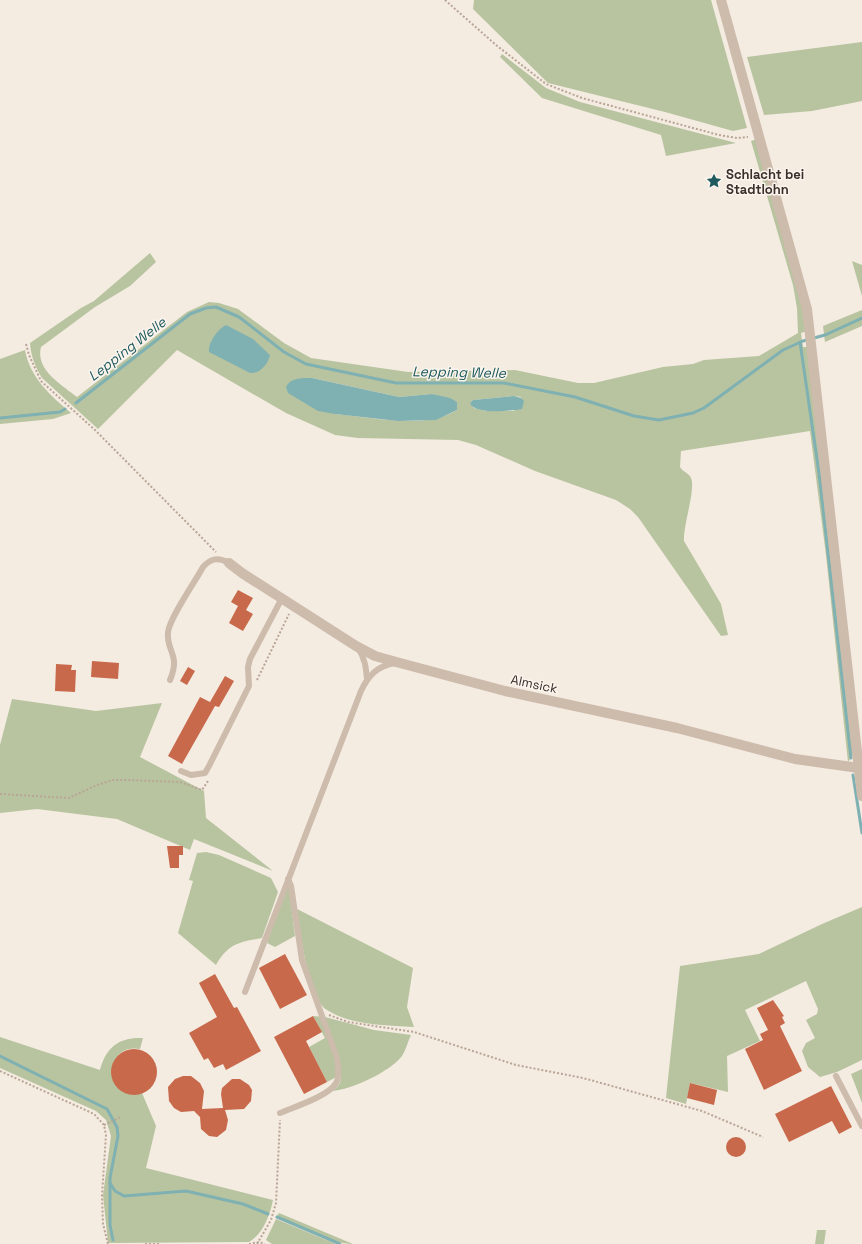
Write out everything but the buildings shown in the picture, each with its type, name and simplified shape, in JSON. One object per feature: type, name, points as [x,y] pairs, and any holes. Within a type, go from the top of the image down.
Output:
[{"type":"street","points":[[721,0],[798,276],[809,327],[862,796]]},
{"type":"street","name":"Almsick","points":[[225,561],[356,646],[375,656],[505,692],[677,728],[795,759],[859,768]]},
{"type":"lane","points":[[170,680],[175,665],[168,637],[170,624],[203,567],[209,561],[215,559],[225,561]]},
{"type":"lane","points":[[181,771],[191,775],[205,773],[207,770],[249,686],[248,667],[250,659],[282,598]]},
{"type":"lane","points":[[356,646],[362,654],[367,680]]},
{"type":"lane","points":[[245,992],[367,680],[377,670],[387,664],[398,663]]},
{"type":"lane","points":[[280,1113],[313,1099],[332,1088],[337,1082],[337,1058],[302,960],[291,886],[288,879]]},
{"type":"lane","points":[[836,1076],[862,1126]]},
{"type":"path","points":[[445,0],[496,45],[546,84],[582,98],[719,135],[737,138],[759,133]]},
{"type":"path","points":[[26,344],[40,381],[101,436],[211,545],[225,561]]},
{"type":"path","points":[[256,683],[293,605]]},
{"type":"path","points":[[0,794],[69,798],[97,785],[113,780],[180,782],[202,790],[209,780]]},
{"type":"path","points":[[316,1002],[326,1014],[348,1022],[414,1032],[516,1065],[583,1078],[695,1108],[763,1137]]},
{"type":"path","points":[[0,1071],[94,1114],[104,1125],[106,1148],[102,1195],[103,1224],[108,1244]]},
{"type":"path","points":[[258,1243],[271,1220],[276,1203],[280,1113]]},
{"type":"path","points":[[104,1125],[121,1117]]},
{"type":"path","points":[[146,1244],[161,1244]]},
{"type":"path","points":[[249,1244],[265,1244]]},
{"type":"green space","points":[[474,0],[711,0],[747,128],[733,131],[665,112],[548,83],[473,9]]},
{"type":"green space","points":[[862,42],[862,101],[812,111],[764,115],[747,57]]},
{"type":"green space","points":[[502,54],[546,88],[580,102],[736,143],[666,156],[661,135],[542,98],[500,57]]},
{"type":"green space","points":[[757,139],[800,294],[807,331],[801,333],[803,347],[809,347],[853,755],[848,762],[826,555],[810,431],[681,451],[680,467],[690,476],[692,483],[684,541],[721,604],[728,635],[721,636],[638,517],[630,509],[616,500],[535,471],[476,445],[458,440],[358,438],[335,435],[286,413],[177,350],[98,429],[42,378],[32,357],[30,343],[81,308],[94,301],[150,253],[156,262],[130,286],[95,307],[41,347],[40,355],[46,370],[57,382],[77,397],[187,312],[209,302],[219,303],[238,309],[284,343],[311,358],[408,372],[515,370],[578,383],[594,383],[663,367],[693,364],[704,360],[759,356],[798,333],[797,308],[793,285],[751,141]],"holes":[[[312,378],[399,397],[432,394],[457,402],[457,410],[444,416],[414,421],[398,421],[335,414]],[[514,396],[521,397],[514,411],[486,411],[474,408],[470,403],[473,400]]]},
{"type":"green space","points":[[852,261],[862,265],[862,296]]},
{"type":"green space","points":[[862,310],[862,326],[825,342],[823,326]]},
{"type":"green space","points":[[25,350],[31,369],[36,378],[56,400],[71,413],[53,419],[0,424],[0,359]]},
{"type":"green space","points":[[12,699],[96,711],[162,703],[140,757],[204,791],[206,818],[273,871],[194,839],[190,850],[117,819],[37,809],[0,813],[0,745]]},
{"type":"green space","points":[[206,852],[219,855],[271,878],[278,892],[262,938],[235,945],[225,952],[216,965],[178,933],[193,881],[189,880],[197,853]]},
{"type":"green space","points":[[287,885],[289,886],[295,936],[275,947],[267,943]]},
{"type":"green space","points":[[862,907],[862,1060],[837,1072],[820,1077],[808,1067],[802,1051],[806,1043],[815,1038],[806,1020],[817,1014],[818,1009],[806,981],[745,1010],[760,1041],[727,1056],[728,1092],[690,1083],[686,1104],[666,1098],[680,966],[759,954]]},
{"type":"green space","points":[[297,909],[413,968],[407,1007],[414,1027],[358,1022],[327,1010],[320,1003],[310,979],[306,963]]},
{"type":"green space","points":[[313,1016],[325,1017],[374,1030],[411,1035],[402,1056],[389,1068],[370,1079],[340,1090],[332,1091],[339,1084],[340,1075],[327,1082],[309,1047],[325,1038]]},
{"type":"green space","points":[[0,1037],[100,1070],[106,1055],[115,1045],[127,1039],[143,1038],[140,1049],[128,1049],[119,1054],[114,1062],[112,1072],[115,1082],[120,1089],[129,1094],[142,1093],[156,1126],[146,1168],[273,1200],[268,1218],[262,1229],[254,1239],[249,1242],[108,1243],[103,1195],[111,1136],[106,1120],[96,1111],[0,1068]]},
{"type":"green space","points":[[862,1069],[862,1103],[851,1074]]},
{"type":"green space","points":[[279,1213],[353,1244],[335,1241],[315,1234],[277,1216]]},
{"type":"green space","points":[[276,1219],[336,1244],[272,1244],[266,1240]]},
{"type":"green space","points":[[817,1230],[826,1230],[824,1244],[815,1244]]},
{"type":"water","points":[[226,325],[253,339],[270,355],[265,365],[260,370],[250,373],[209,352],[210,344],[214,336]]},
{"type":"water","points":[[301,378],[312,378],[399,397],[432,394],[450,398],[457,402],[457,410],[436,420],[398,421],[318,411],[288,393],[286,387],[291,381]]},
{"type":"water","points":[[514,396],[521,398],[524,401],[522,409],[485,411],[473,407],[470,403],[473,400]]},
{"type":"waterway","name":"Lepping Welle","points":[[76,403],[190,314],[206,308],[216,307],[239,317],[284,352],[306,364],[396,383],[504,383],[575,397],[634,416],[659,420],[693,413],[704,408],[783,350],[803,341],[825,335],[862,318]]},
{"type":"waterway","points":[[800,342],[819,473],[851,758]]},
{"type":"waterway","name":"Lepping Welle","points":[[0,418],[60,412],[65,409]]},
{"type":"waterway","points":[[853,775],[862,833]]},
{"type":"waterway","points":[[0,1056],[107,1109],[117,1127],[118,1136],[110,1178],[110,1225],[113,1240]]},
{"type":"waterway","points":[[110,1183],[115,1191],[124,1196],[186,1191],[243,1204],[268,1214]]},
{"type":"waterway","points":[[277,1217],[340,1244]]},
{"type":"place","name":"Schlacht bei Stadtlohn","points":[[714,181]]}]
